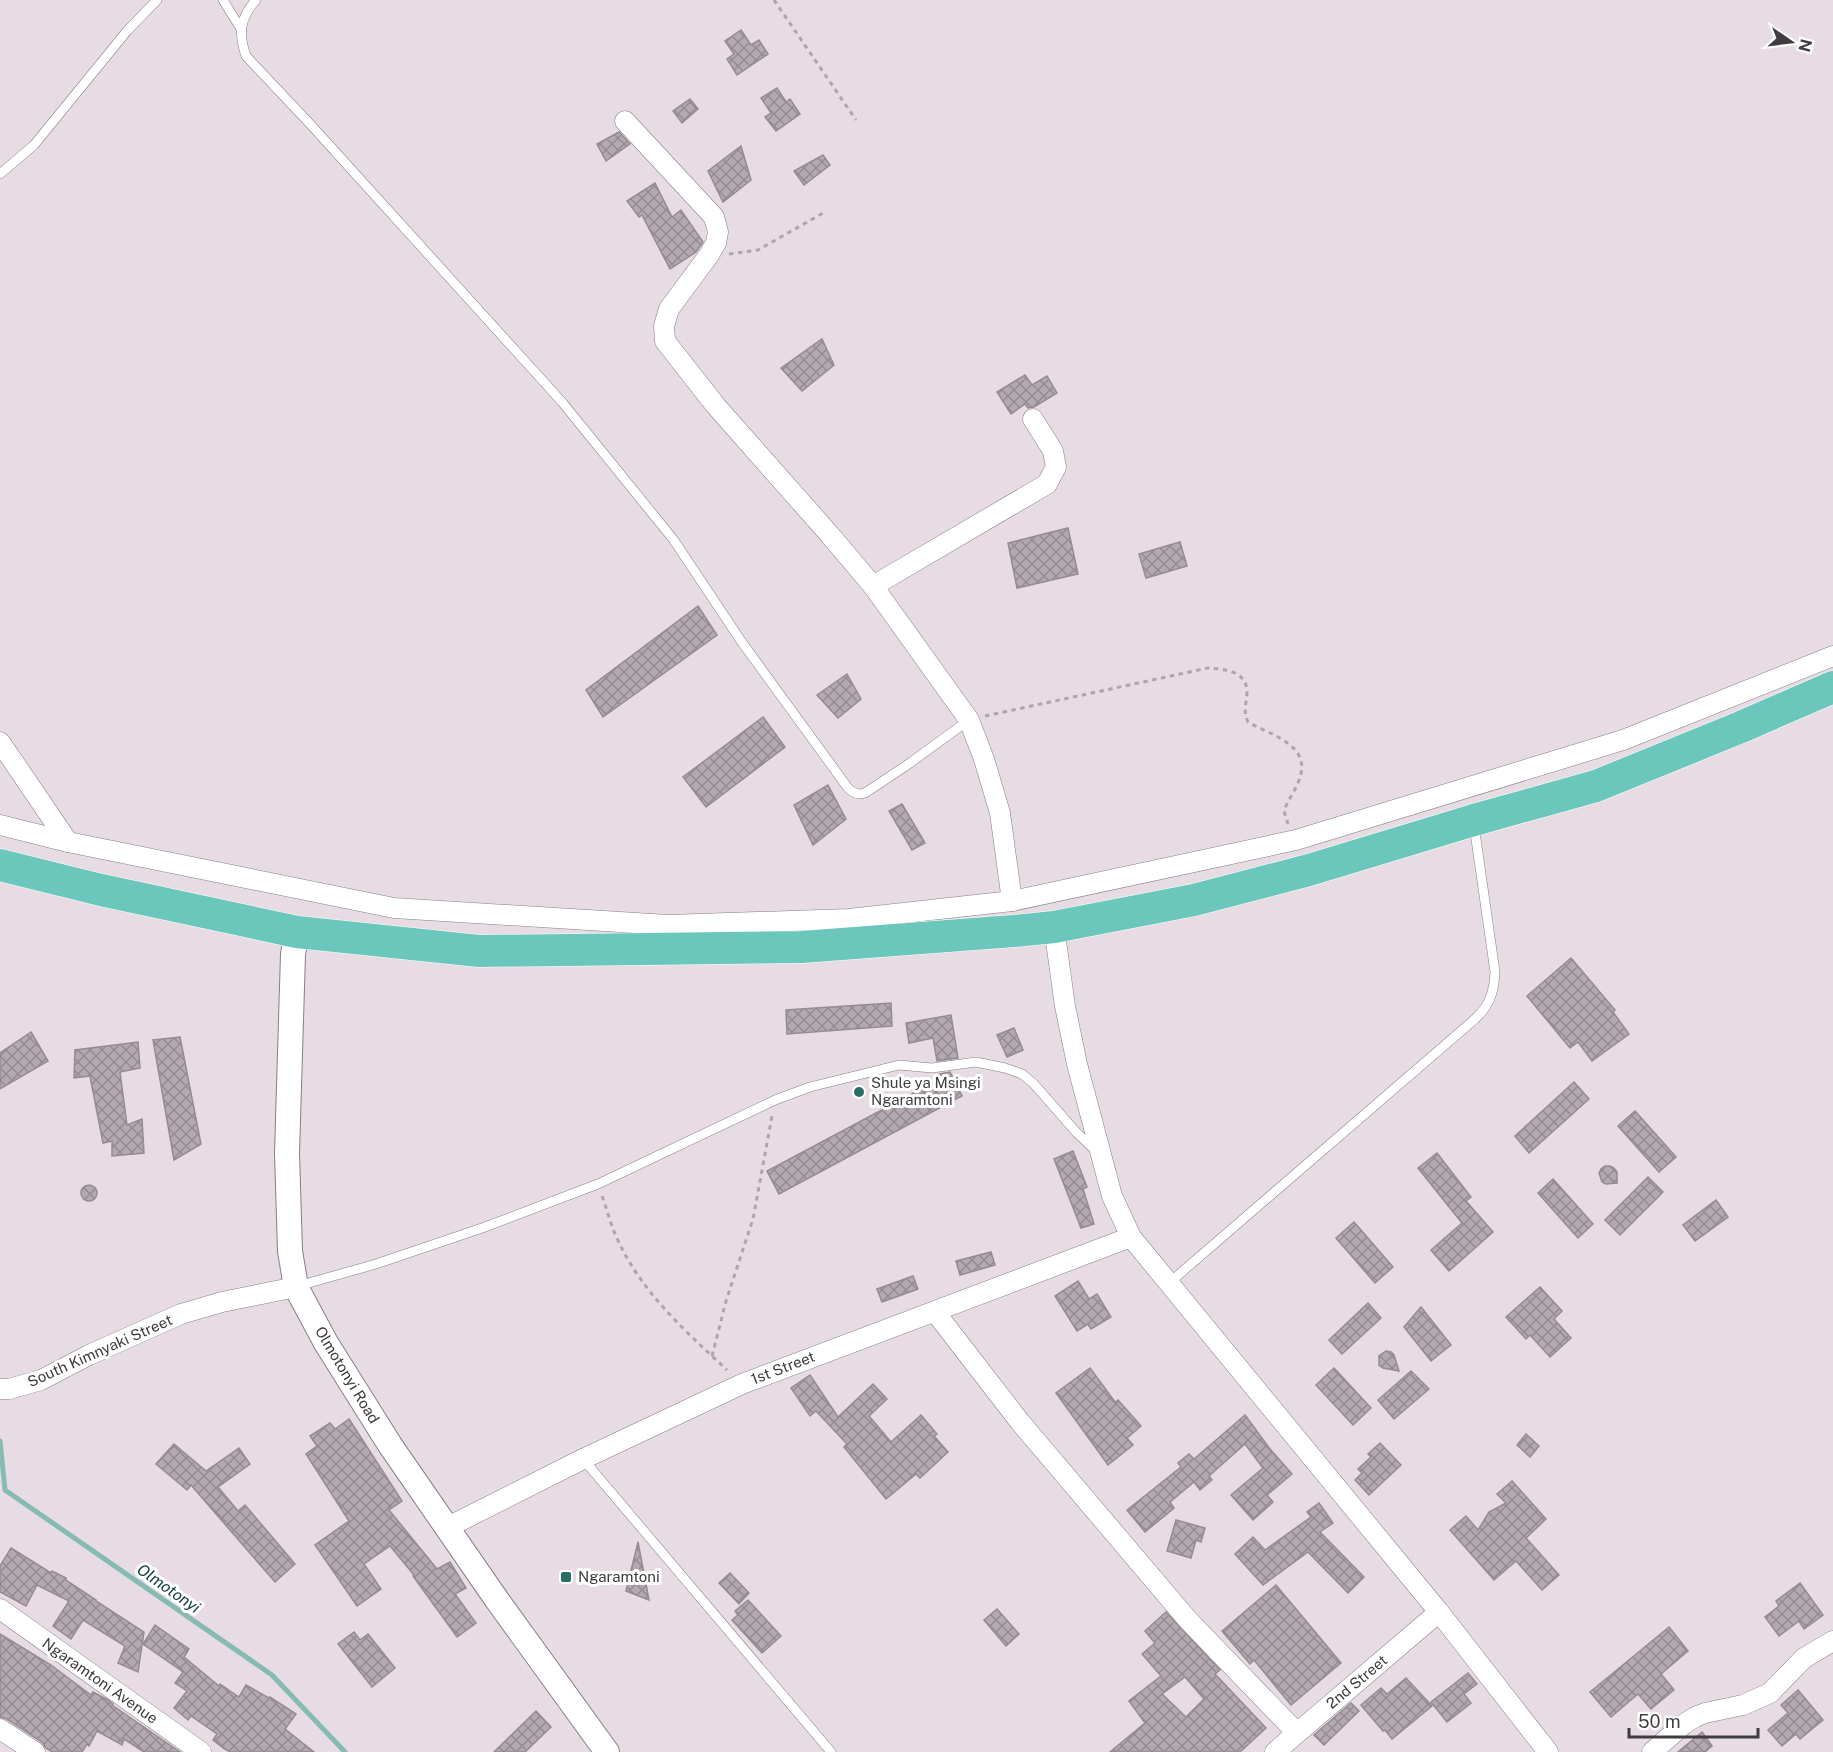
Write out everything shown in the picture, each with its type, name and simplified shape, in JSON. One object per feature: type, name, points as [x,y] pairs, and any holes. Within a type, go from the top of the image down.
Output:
[{"type":"highway","points":[[0,865],[101,890],[297,932],[479,951],[802,947],[1053,927],[1194,900],[1309,870],[1596,786],[1833,687]]},
{"type":"street","points":[[625,121],[714,217],[718,232],[716,243],[709,255],[669,309],[664,326],[665,341],[716,406],[873,586],[969,720],[984,759],[1000,813],[1012,901]]},
{"type":"street","points":[[873,586],[1047,484],[1056,467],[1053,452],[1033,419]]},
{"type":"street","points":[[0,825],[68,842],[394,908],[679,925],[849,919],[1012,901],[1296,840],[1623,740],[1833,656]]},
{"type":"street","points":[[0,742],[68,842]]},
{"type":"street","points":[[1053,927],[1077,1064],[1112,1196],[1131,1237],[1439,1612],[1548,1752]]},
{"type":"street","name":"Olmotonyi Road","points":[[297,932],[293,954],[287,1153],[290,1251],[296,1287],[326,1343],[384,1436],[446,1528],[607,1752]]},
{"type":"street","name":"1st Street","points":[[446,1528],[583,1459],[742,1384],[1131,1237]]},
{"type":"street","name":"South Kimnyaki Street","points":[[5,1389],[41,1380],[89,1355],[181,1314],[222,1302],[296,1287]]},
{"type":"street","points":[[935,1312],[1020,1422],[1188,1620],[1297,1734]]},
{"type":"street","name":"Ngaramtoni Avenue","points":[[0,1609],[201,1752]]},
{"type":"street","name":"2nd Street","points":[[1275,1752],[1439,1612]]},
{"type":"street","points":[[1652,1752],[1695,1717],[1743,1705],[1770,1693],[1804,1658],[1833,1641]]},
{"type":"street","points":[[0,1730],[35,1752]]},
{"type":"lane","points":[[0,174],[34,145],[121,38],[157,0]]},
{"type":"lane","points":[[223,0],[241,29]]},
{"type":"lane","points":[[256,0],[244,18],[241,29],[241,42],[246,56],[562,402],[674,539],[741,641],[853,793],[865,793],[969,720]]},
{"type":"lane","points":[[1169,1282],[1475,1019],[1489,1003],[1495,972],[1474,820]]},
{"type":"lane","points":[[296,1287],[376,1264],[484,1227],[598,1184],[775,1100],[810,1087],[898,1065],[932,1068],[976,1062],[1022,1074],[1100,1155]]},
{"type":"lane","points":[[583,1459],[831,1752]]},
{"type":"path","points":[[774,0],[856,120]]},
{"type":"path","points":[[709,255],[742,254],[758,250],[823,213]]},
{"type":"path","points":[[969,720],[1208,668],[1229,670],[1238,674],[1244,682],[1247,692],[1244,709],[1248,722],[1279,737],[1295,749],[1301,762],[1301,775],[1284,811],[1296,840]]},
{"type":"path","points":[[712,1356],[726,1301],[753,1219],[775,1100]]},
{"type":"path","points":[[598,1184],[615,1234],[627,1259],[644,1285],[685,1332],[742,1384]]},
{"type":"building","points":[[741,30],[751,45],[759,40],[768,54],[737,75],[727,59],[734,54],[725,41]]},
{"type":"building","points":[[777,88],[786,102],[790,99],[800,114],[776,131],[765,117],[771,113],[761,98]]},
{"type":"building","points":[[690,99],[698,109],[682,123],[673,111]]},
{"type":"building","points":[[619,132],[630,144],[606,161],[597,144]]},
{"type":"building","points":[[741,146],[751,180],[723,202],[708,171]]},
{"type":"building","points":[[823,155],[830,165],[804,185],[794,171]]},
{"type":"building","points":[[655,183],[672,217],[681,210],[703,242],[696,252],[670,269],[642,215],[639,217],[627,201]]},
{"type":"building","points":[[822,339],[834,365],[802,391],[781,368]]},
{"type":"building","points":[[1025,375],[1032,385],[1047,376],[1057,393],[1034,407],[1028,408],[1025,404],[1011,414],[997,392]]},
{"type":"building","points":[[1068,528],[1078,574],[1017,588],[1008,543]]},
{"type":"building","points":[[1180,542],[1187,566],[1146,578],[1139,554]]},
{"type":"building","points":[[698,606],[717,635],[603,717],[586,690]]},
{"type":"building","points":[[847,674],[861,699],[838,718],[817,695]]},
{"type":"building","points":[[763,717],[785,747],[706,807],[683,777]]},
{"type":"building","points":[[828,785],[846,819],[813,845],[794,805]]},
{"type":"building","points":[[902,804],[925,843],[912,850],[889,811]]},
{"type":"building","points":[[1571,958],[1615,1010],[1613,1012],[1629,1034],[1592,1061],[1578,1042],[1570,1048],[1527,996]]},
{"type":"building","points":[[891,1003],[892,1026],[787,1034],[786,1010]]},
{"type":"building","points":[[951,1015],[958,1058],[937,1061],[933,1038],[909,1043],[906,1023]]},
{"type":"building","points":[[1014,1028],[1023,1050],[1007,1057],[997,1035]]},
{"type":"building","points":[[31,1032],[48,1061],[0,1089],[0,1053]]},
{"type":"building","points":[[180,1037],[201,1144],[174,1160],[153,1040]]},
{"type":"building","points":[[138,1042],[140,1068],[120,1072],[127,1125],[142,1119],[144,1153],[112,1156],[112,1141],[103,1143],[90,1076],[74,1078],[75,1050]]},
{"type":"building","points":[[950,1072],[962,1096],[779,1194],[767,1171],[940,1079],[939,1074]]},
{"type":"building","points":[[1574,1082],[1589,1099],[1529,1153],[1515,1136]]},
{"type":"building","points":[[1635,1111],[1676,1157],[1659,1172],[1618,1126]]},
{"type":"building","points":[[1073,1151],[1087,1187],[1083,1189],[1094,1224],[1081,1228],[1054,1159]]},
{"type":"building","points":[[1437,1153],[1471,1197],[1466,1201],[1493,1232],[1449,1271],[1431,1250],[1462,1223],[1418,1168]]},
{"type":"building","points":[[1605,1166],[1614,1168],[1617,1172],[1617,1183],[1602,1182],[1599,1173]]},
{"type":"building","points":[[1648,1177],[1663,1192],[1620,1235],[1605,1220]]},
{"type":"building","points":[[1553,1179],[1593,1224],[1578,1238],[1538,1193]]},
{"type":"building","points":[[89,1185],[95,1187],[97,1193],[95,1199],[89,1201],[83,1199],[81,1193],[83,1187]]},
{"type":"building","points":[[1716,1200],[1728,1217],[1695,1241],[1683,1225]]},
{"type":"building","points":[[1354,1222],[1393,1267],[1375,1283],[1336,1238]]},
{"type":"building","points":[[991,1252],[995,1265],[960,1275],[956,1261]]},
{"type":"building","points":[[913,1276],[918,1289],[882,1302],[877,1289]]},
{"type":"building","points":[[1078,1281],[1089,1299],[1097,1294],[1111,1317],[1091,1329],[1088,1324],[1077,1331],[1055,1296]]},
{"type":"building","points":[[1540,1287],[1562,1311],[1554,1319],[1571,1338],[1550,1357],[1530,1335],[1526,1339],[1506,1317]]},
{"type":"building","points":[[1368,1303],[1381,1318],[1342,1354],[1329,1340]]},
{"type":"building","points":[[1421,1307],[1451,1345],[1431,1361],[1404,1327]]},
{"type":"building","points":[[1386,1351],[1394,1355],[1399,1371],[1379,1365],[1379,1356]]},
{"type":"building","points":[[1090,1368],[1115,1402],[1118,1400],[1141,1426],[1127,1438],[1133,1445],[1108,1465],[1056,1393]]},
{"type":"building","points":[[1334,1368],[1371,1408],[1353,1425],[1316,1385]]},
{"type":"building","points":[[1411,1371],[1429,1389],[1394,1419],[1378,1400]]},
{"type":"building","points":[[810,1375],[838,1417],[873,1384],[887,1399],[869,1416],[891,1442],[921,1415],[937,1434],[934,1436],[948,1452],[920,1478],[916,1474],[886,1499],[844,1447],[847,1444],[816,1411],[810,1416],[791,1388]]},
{"type":"building","points":[[1245,1415],[1292,1474],[1267,1495],[1273,1502],[1253,1520],[1231,1495],[1263,1468],[1245,1444],[1209,1476],[1212,1480],[1200,1490],[1194,1482],[1170,1502],[1174,1508],[1145,1532],[1127,1510],[1181,1467],[1178,1463],[1189,1454],[1194,1459]]},
{"type":"building","points":[[349,1419],[402,1501],[389,1510],[437,1569],[450,1562],[466,1588],[455,1594],[476,1623],[457,1637],[414,1575],[390,1546],[364,1564],[381,1589],[357,1606],[315,1545],[349,1521],[306,1454],[317,1446],[310,1436],[330,1423],[335,1429]]},
{"type":"building","points":[[1526,1434],[1539,1446],[1530,1457],[1517,1445]]},
{"type":"building","points":[[1380,1443],[1401,1465],[1369,1495],[1355,1480],[1362,1473],[1358,1469],[1371,1457],[1368,1454]]},
{"type":"building","points":[[174,1444],[206,1471],[239,1448],[250,1464],[218,1487],[238,1511],[245,1505],[295,1564],[275,1582],[191,1485],[187,1490],[156,1464]]},
{"type":"building","points":[[1512,1481],[1546,1519],[1526,1538],[1559,1575],[1542,1590],[1516,1561],[1494,1580],[1450,1530],[1466,1516],[1478,1530],[1489,1512],[1506,1503],[1497,1494]]},
{"type":"building","points":[[1319,1503],[1333,1523],[1320,1532],[1364,1577],[1348,1593],[1308,1552],[1263,1585],[1235,1554],[1253,1537],[1265,1550],[1311,1517],[1307,1512]]},
{"type":"building","points":[[1176,1520],[1205,1528],[1201,1542],[1196,1540],[1191,1558],[1167,1551]]},
{"type":"building","points":[[638,1542],[649,1600],[626,1591]]},
{"type":"building","points":[[11,1548],[51,1573],[52,1571],[66,1578],[96,1601],[144,1632],[138,1672],[118,1663],[125,1646],[83,1620],[71,1639],[53,1626],[69,1601],[37,1585],[26,1606],[0,1592],[0,1566]]},
{"type":"building","points":[[730,1573],[749,1593],[739,1604],[719,1583]]},
{"type":"building","points":[[1800,1583],[1823,1615],[1804,1629],[1799,1621],[1779,1636],[1765,1617],[1779,1606],[1776,1601]]},
{"type":"building","points":[[1276,1585],[1341,1663],[1291,1705],[1254,1660],[1250,1664],[1222,1631]]},
{"type":"building","points":[[748,1600],[781,1636],[762,1653],[732,1620],[738,1615],[735,1611]]},
{"type":"building","points":[[997,1609],[1019,1634],[1006,1646],[984,1620]]},
{"type":"building","points":[[1166,1612],[1220,1670],[1215,1674],[1266,1728],[1240,1752],[1110,1752],[1145,1723],[1129,1701],[1161,1676],[1142,1654],[1155,1643],[1145,1631]],"holes":[[[1185,1677],[1204,1699],[1186,1717],[1162,1694]]]},
{"type":"building","points":[[155,1625],[189,1649],[184,1657],[219,1686],[220,1684],[239,1697],[246,1685],[296,1714],[285,1729],[314,1752],[230,1752],[223,1748],[213,1740],[217,1734],[191,1716],[188,1720],[174,1708],[187,1691],[175,1683],[183,1672],[143,1644]]},
{"type":"building","points":[[1669,1627],[1688,1651],[1661,1674],[1674,1690],[1651,1709],[1638,1694],[1611,1717],[1590,1692]]},
{"type":"building","points":[[354,1632],[360,1640],[368,1634],[395,1668],[372,1687],[338,1644]]},
{"type":"building","points":[[0,1634],[51,1665],[91,1695],[93,1692],[108,1700],[180,1752],[144,1752],[124,1739],[122,1745],[97,1731],[89,1746],[87,1744],[82,1752],[52,1752],[42,1742],[7,1719],[0,1717]]},
{"type":"building","points":[[1468,1673],[1477,1684],[1464,1694],[1471,1703],[1447,1722],[1431,1702]]},
{"type":"building","points":[[1406,1678],[1432,1706],[1392,1739],[1361,1705],[1381,1688],[1387,1694]]},
{"type":"building","points":[[1798,1690],[1823,1720],[1800,1739],[1796,1734],[1782,1746],[1768,1730],[1788,1713],[1781,1705]]},
{"type":"building","points":[[1351,1703],[1359,1711],[1324,1745],[1314,1735]]},
{"type":"building","points":[[536,1711],[551,1727],[525,1752],[494,1752]]},
{"type":"building","points":[[1702,1732],[1712,1746],[1705,1752],[1678,1752]]},
{"type":"waterway","name":"Olmotonyi","points":[[0,1441],[5,1490],[272,1675],[345,1752]]},
{"type":"place","name":"Shule ya Msingi Ngaramtoni","points":[[859,1092]]},
{"type":"place","name":"Ngaramtoni","points":[[566,1577]]}]
